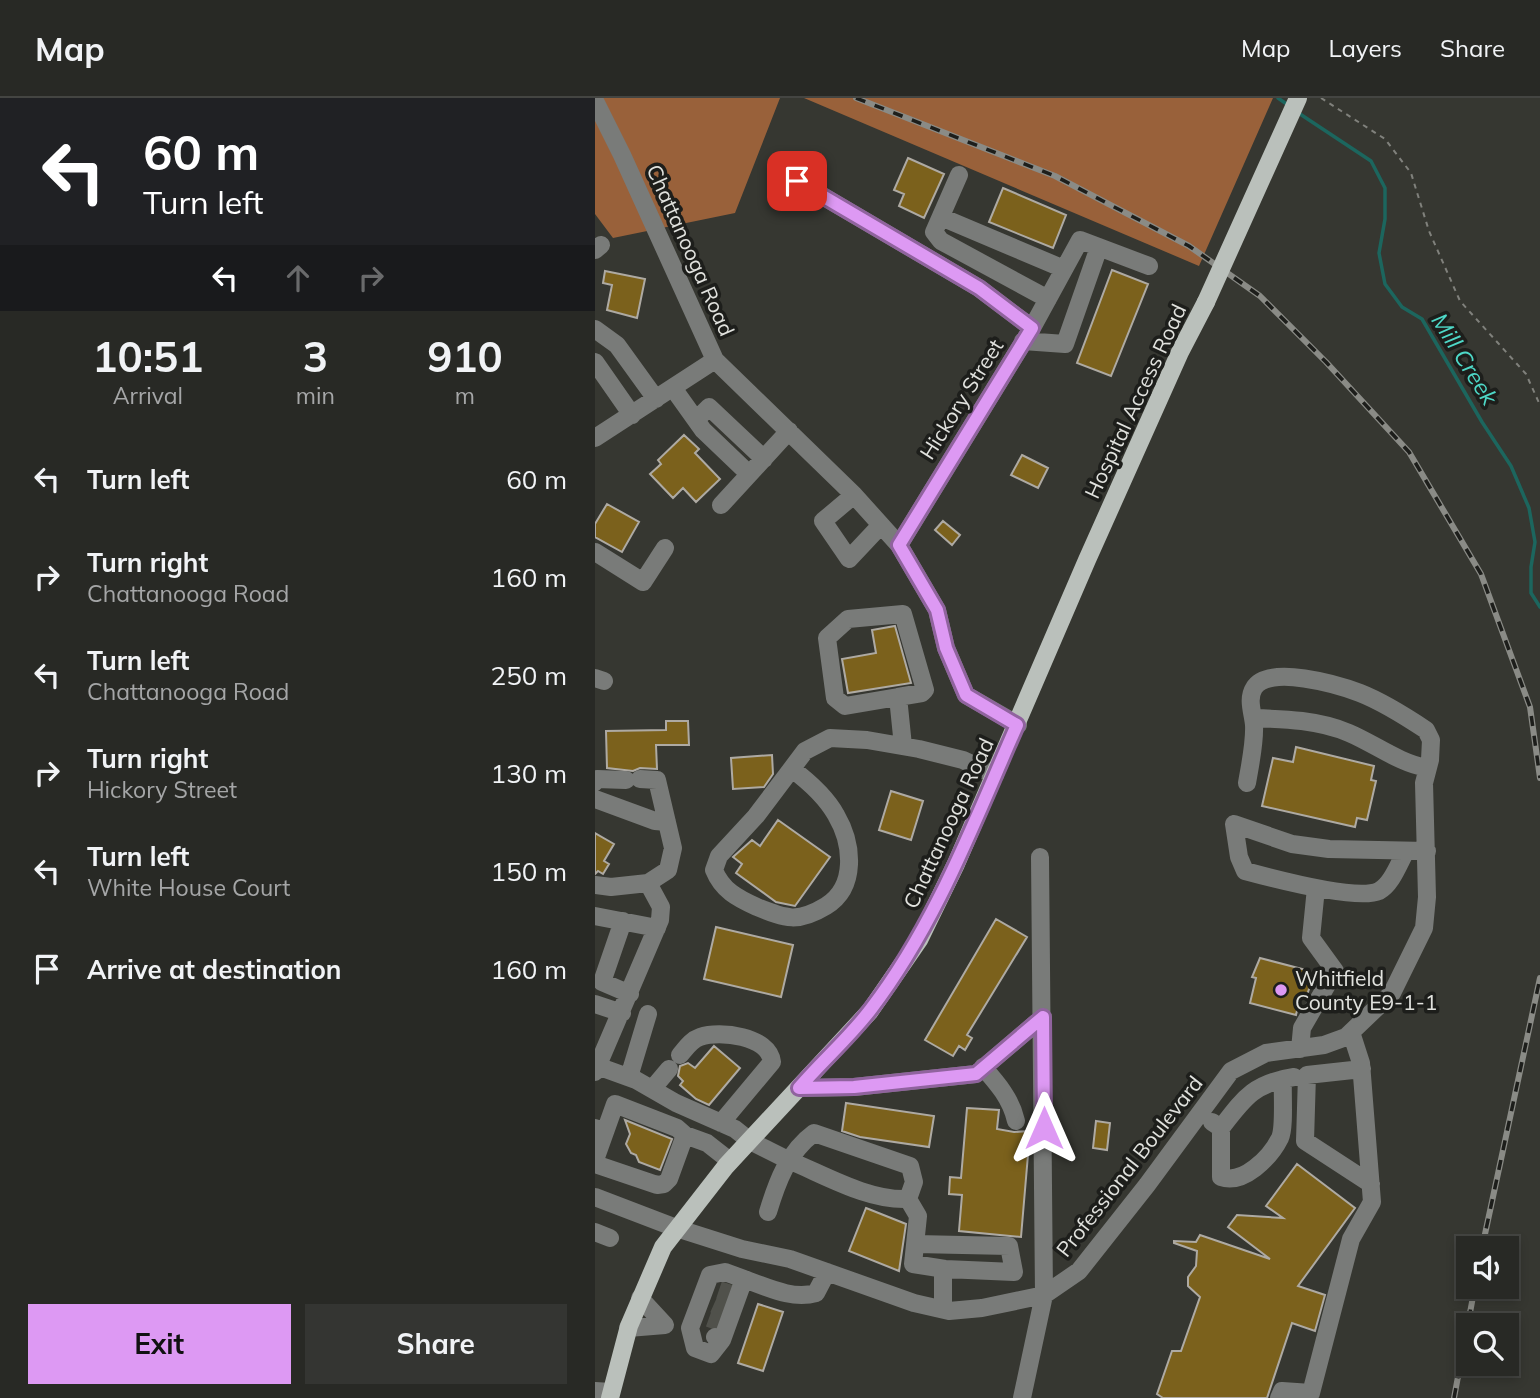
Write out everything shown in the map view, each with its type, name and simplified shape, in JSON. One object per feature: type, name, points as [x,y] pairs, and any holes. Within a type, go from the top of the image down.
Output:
[{"type":"main road","name":"Hospital Access Road","points":[[1017,725],[1091,550],[1298,98]]},
{"type":"main road","name":"Chattanooga Road","points":[[605,1394],[640,1298],[663,1248],[676,1228],[730,1161],[870,1011],[919,940],[1017,725]]},
{"type":"street","name":"Chattanooga Road","points":[[595,101],[627,165],[715,360],[854,495],[899,545],[937,610],[948,650],[966,695],[1017,725]]},
{"type":"street","points":[[959,175],[935,232],[941,241],[1048,299]]},
{"type":"street","points":[[797,181],[979,288],[1028,335],[1065,344],[1099,247],[1149,266]]},
{"type":"street","points":[[941,217],[1064,269]]},
{"type":"street","name":"Hickory Street","points":[[899,545],[1028,335],[1080,240],[1099,247]]},
{"type":"street","points":[[595,329],[617,345],[656,399]]},
{"type":"street","points":[[595,438],[715,360]]},
{"type":"street","points":[[595,362],[632,415]]},
{"type":"street","points":[[673,388],[696,420],[749,474]]},
{"type":"street","points":[[696,420],[709,407],[764,459]]},
{"type":"street","points":[[722,505],[789,431]]},
{"type":"street","points":[[854,495],[823,521],[849,559],[881,525]]},
{"type":"street","points":[[595,552],[643,582],[665,548]]},
{"type":"street","points":[[904,614],[925,690],[922,693],[845,706],[835,698],[827,638],[848,619],[937,610]]},
{"type":"street","points":[[915,654],[948,650]]},
{"type":"street","name":"Professional Boulevard","points":[[595,1197],[676,1228],[827,1272],[914,1303],[943,1310],[982,1308],[1044,1295],[1079,1271],[1231,1071],[1266,1053],[1324,1045],[1351,1032],[1392,993],[1424,928],[1427,897],[1426,776],[1431,740],[1426,730],[1361,693],[1326,683],[1282,676],[1262,679],[1254,688],[1250,699],[1253,718]]},
{"type":"street","points":[[898,697],[903,746]]},
{"type":"street","points":[[1247,783],[1253,718],[1312,722],[1346,732],[1426,776]]},
{"type":"street","points":[[792,769],[809,782],[837,816],[849,855],[847,884],[835,900],[810,916],[785,919],[734,897],[718,881],[714,870],[719,856],[756,816],[805,751],[830,738],[867,740],[963,760],[995,775]]},
{"type":"street","points":[[595,782],[597,779],[657,780],[673,848],[668,870],[648,883],[611,887],[595,885]]},
{"type":"street","points":[[595,799],[655,821],[667,822]]},
{"type":"street","points":[[1406,851],[1388,883],[1378,892],[1316,888],[1245,871],[1239,857],[1234,824],[1292,844],[1329,849],[1427,851]]},
{"type":"street","points":[[1022,1398],[1044,1295],[1040,857]]},
{"type":"street","points":[[648,883],[661,907],[657,928],[622,1013],[597,1062],[653,1088],[676,1103],[735,1129],[750,1141],[788,1160],[889,1200],[908,1199]]},
{"type":"street","points":[[1300,1049],[1302,1028],[1335,971],[1311,938],[1316,888]]},
{"type":"street","points":[[595,916],[657,928]]},
{"type":"street","points":[[623,921],[602,982],[630,993]]},
{"type":"street","points":[[595,1004],[622,1013]]},
{"type":"street","points":[[629,1077],[648,1014]]},
{"type":"street","points":[[799,1088],[854,1087],[976,1074],[1043,1017]]},
{"type":"street","points":[[1279,1398],[1282,1391],[1311,1393],[1351,1239],[1372,1202],[1362,1069],[1351,1032]]},
{"type":"street","points":[[653,1088],[691,1041],[698,1037],[740,1036],[759,1043],[771,1055],[772,1062],[721,1123]]},
{"type":"street","points":[[983,1067],[1001,1088],[1013,1108],[1016,1121]]},
{"type":"street","points":[[1283,1079],[1281,1137],[1265,1158],[1244,1177],[1229,1180],[1221,1177],[1221,1128],[1243,1099],[1258,1086],[1283,1079],[1307,1075],[1362,1069]]},
{"type":"street","points":[[1307,1075],[1305,1141],[1371,1184]]},
{"type":"street","points":[[685,1135],[669,1179],[664,1184],[657,1185],[595,1162],[600,1130],[615,1104],[677,1128],[685,1135],[707,1143],[730,1161]]},
{"type":"street","points":[[1200,1114],[1221,1128]]},
{"type":"street","points":[[768,1212],[788,1160],[801,1142],[814,1133],[910,1166],[914,1182],[908,1199],[918,1216],[913,1264],[943,1269],[1014,1272],[1009,1246],[916,1244]]},
{"type":"street","points":[[619,1206],[629,1176]]},
{"type":"street","points":[[943,1269],[943,1310]]},
{"type":"street","points":[[715,1313],[710,1275],[725,1272],[790,1294],[804,1296],[816,1293],[827,1272]]},
{"type":"street","points":[[628,1328],[665,1325],[715,1313],[744,1279]]},
{"type":"street","points":[[640,1298],[665,1325]]},
{"type":"path","points":[[1321,98],[1378,134],[1411,173],[1429,231],[1460,302],[1525,374],[1540,405]]},
{"type":"shaded area","points":[[595,98],[780,98],[735,213],[613,238],[595,214]]},
{"type":"shaded area","points":[[804,98],[1273,98],[1199,266]]},
{"type":"building","points":[[908,158],[944,174],[924,218],[899,206],[904,194],[894,190]]},
{"type":"building","points":[[1003,188],[1066,215],[1053,248],[989,222]]},
{"type":"building","points":[[1112,270],[1148,284],[1111,376],[1077,363]]},
{"type":"building","points":[[605,271],[645,279],[637,318],[607,310],[612,285],[603,283]]},
{"type":"building","points":[[684,435],[699,449],[695,453],[720,479],[696,502],[683,488],[673,498],[650,474],[661,464],[658,460]]},
{"type":"building","points":[[1022,455],[1048,468],[1038,488],[1011,475]]},
{"type":"building","points":[[607,504],[639,522],[622,552],[595,537],[595,524]]},
{"type":"building","points":[[943,521],[960,535],[952,545],[935,530]]},
{"type":"building","points":[[895,626],[911,683],[848,693],[842,659],[876,653],[872,630]]},
{"type":"building","points":[[666,721],[688,721],[689,745],[656,745],[657,769],[640,768],[633,771],[607,768],[606,731],[666,730]]},
{"type":"building","points":[[1296,747],[1374,766],[1371,780],[1376,781],[1367,820],[1357,818],[1355,827],[1262,806],[1273,758],[1293,762]]},
{"type":"building","points":[[772,755],[773,774],[764,787],[733,789],[731,758]]},
{"type":"building","points":[[891,791],[923,801],[911,840],[879,830]]},
{"type":"building","points":[[778,820],[830,857],[795,906],[776,902],[736,873],[742,864],[733,857],[752,840],[760,846]]},
{"type":"building","points":[[595,833],[614,844],[604,861],[609,864],[603,874],[598,871],[595,874]]},
{"type":"building","points":[[996,919],[1027,937],[967,1035],[972,1038],[965,1050],[959,1046],[953,1056],[925,1040]]},
{"type":"building","points":[[716,927],[793,945],[781,997],[704,979]]},
{"type":"building","name":"Whitfield County E9-1-1","points":[[1260,958],[1306,970],[1304,981],[1311,983],[1306,998],[1300,997],[1296,1015],[1250,1003],[1256,978],[1252,977]]},
{"type":"building","points":[[714,1046],[740,1068],[709,1105],[696,1099],[680,1085],[683,1081],[678,1076],[680,1066],[688,1063],[695,1068]]},
{"type":"building","points":[[846,1103],[934,1116],[929,1147],[860,1137],[842,1131]]},
{"type":"building","points":[[967,1108],[999,1110],[997,1129],[1030,1131],[1021,1237],[959,1231],[962,1195],[949,1194],[950,1177],[961,1178]]},
{"type":"building","points":[[625,1120],[672,1139],[660,1170],[639,1162],[636,1155],[631,1153],[626,1144],[630,1134]]},
{"type":"building","points":[[1096,1121],[1110,1123],[1107,1150],[1093,1148]]},
{"type":"building","points":[[1297,1164],[1355,1208],[1298,1286],[1325,1295],[1315,1331],[1292,1323],[1267,1398],[1163,1398],[1157,1394],[1172,1351],[1181,1351],[1200,1297],[1188,1286],[1188,1277],[1196,1266],[1197,1251],[1174,1241],[1196,1242],[1200,1235],[1270,1259],[1228,1227],[1237,1215],[1283,1218],[1266,1206]]},
{"type":"building","points":[[866,1208],[906,1224],[899,1271],[849,1251]]},
{"type":"building","points":[[758,1304],[783,1312],[763,1371],[738,1363]]},
{"type":"waterway","name":"Mill Creek","points":[[1278,98],[1288,105]]},
{"type":"waterway","name":"Mill Creek","points":[[1297,112],[1371,161],[1385,188],[1385,219],[1379,253],[1385,284],[1402,307],[1422,319],[1511,466],[1529,508],[1535,542],[1531,593],[1540,607]]},
{"type":"tunnel","points":[[719,1290],[731,1294]]},
{"type":"tunnel","points":[[714,1304],[725,1309]]},
{"type":"tunnel","points":[[709,1318],[720,1322]]},
{"type":"railway","points":[[856,98],[1055,176],[1189,246],[1260,296],[1326,362],[1409,452],[1481,574],[1530,707],[1540,778]]},
{"type":"railway","points":[[1485,1236],[1540,978]]},
{"type":"railway","points":[[1454,1398],[1473,1299]]},
{"type":"place","name":"Whitfield County E9-1-1","points":[[1281,990]]},
{"type":"route","points":[[797,181],[979,288],[1032,328],[899,545],[937,610],[946,648],[966,695],[1017,725],[956,864],[919,940],[870,1011],[799,1088],[854,1087],[976,1074],[1043,1017],[1044,1128]]}]
